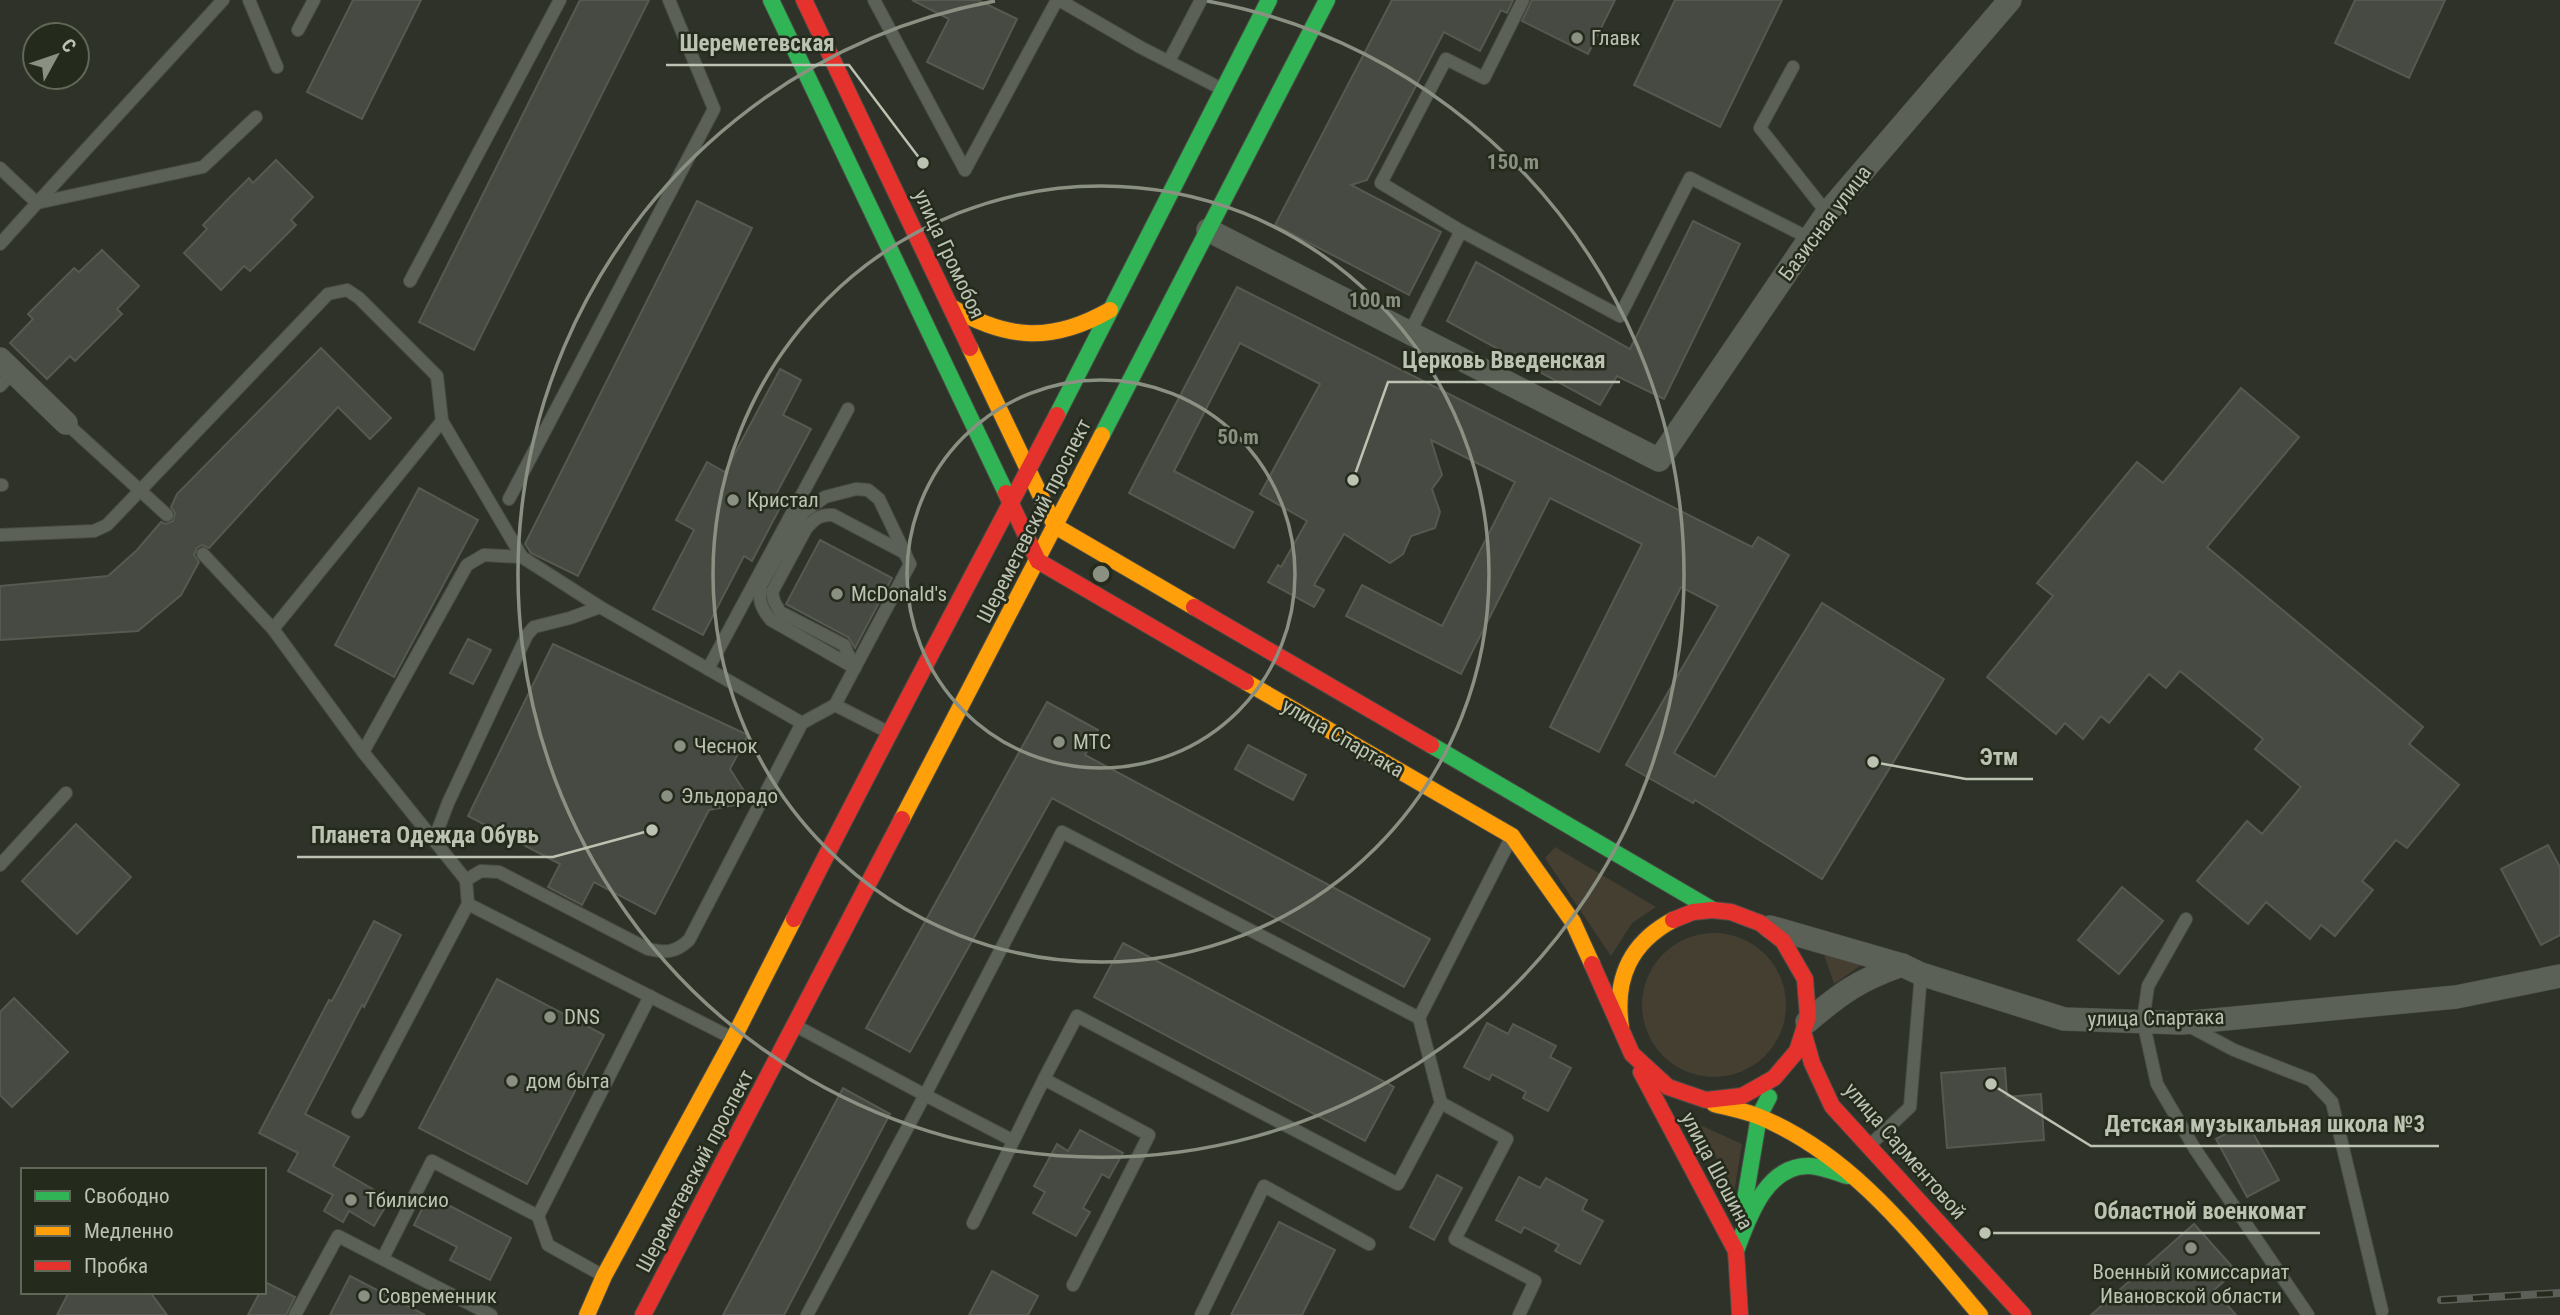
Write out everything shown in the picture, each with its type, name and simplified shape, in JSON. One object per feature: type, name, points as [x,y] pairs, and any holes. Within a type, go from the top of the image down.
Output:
[{"type":"main road","points":[[771,0],[1038,561]]},
{"type":"main road","name":"улица Громобоя","points":[[804,0],[1055,526]]},
{"type":"main road","name":"Шереметевский проспект","points":[[587,1315],[610,1279],[739,1041],[888,732],[949,622],[1269,0]]},
{"type":"main road","name":"Шереметевский проспект","points":[[644,1304],[771,1057],[795,1025],[1327,0]]},
{"type":"main road","points":[[951,307],[993,330],[1033,335],[1065,332],[1093,321],[1110,310]]},
{"type":"main road","name":"улица Спартака","points":[[1055,526],[1713,910]]},
{"type":"main road","name":"улица Спартака","points":[[1038,561],[1512,836],[1573,922],[1621,1027]]},
{"type":"main road","points":[[1736,1251],[1759,1116],[1784,1069],[1796,1053],[1805,1028],[1809,1003],[1800,967],[1779,936],[1764,925],[1740,914],[1713,910],[1689,913],[1667,922],[1647,937],[1631,956],[1622,979],[1618,1003],[1621,1027],[1632,1054],[1659,1084],[1678,1093],[1759,1116],[1799,1135],[1833,1157],[1877,1194],[1980,1315]]},
{"type":"main road","name":"улица Сарментовой","points":[[1805,1028],[1812,1063],[1832,1106],[2023,1315]]},
{"type":"main road","name":"улица Шошина","points":[[1632,1054],[1736,1251],[1740,1315]]},
{"type":"main road","points":[[1697,1099],[1721,1100],[1745,1095],[1766,1085],[1784,1069]]},
{"type":"main road","points":[[1736,1251],[1760,1196],[1779,1177],[1806,1166],[1831,1170],[1851,1178],[1877,1194]]},
{"type":"street","name":"Базисная улица","points":[[1410,332],[1659,460],[1827,213],[2010,0]]},
{"type":"street","points":[[1208,230],[1410,332]]},
{"type":"street","points":[[4,372],[66,423]]},
{"type":"street","name":"улица Спартака","points":[[1764,925],[2064,1018],[2182,1023],[2456,997],[2560,976]]},
{"type":"street","points":[[1805,1028],[1842,993],[1870,976],[1911,970]]},
{"type":"lane","points":[[0,244],[223,0]]},
{"type":"lane","points":[[249,0],[277,68]]},
{"type":"lane","points":[[298,30],[314,0]]},
{"type":"lane","points":[[410,281],[560,0]]},
{"type":"lane","points":[[509,499],[714,109],[669,0]]},
{"type":"lane","points":[[874,0],[965,170],[1058,0],[1222,89]]},
{"type":"lane","points":[[1169,61],[1201,0]]},
{"type":"lane","points":[[1523,0],[1484,78],[1446,59],[1381,183],[1461,231],[1620,316],[1690,178],[1809,238]]},
{"type":"lane","points":[[1793,67],[1760,128],[1827,213]]},
{"type":"lane","points":[[37,203],[203,167],[256,117]]},
{"type":"lane","points":[[0,168],[37,203]]},
{"type":"lane","points":[[1410,332],[1461,231]]},
{"type":"lane","points":[[0,536],[94,531],[107,525],[328,294],[347,290],[359,298],[438,376],[442,421],[522,557],[600,607],[802,723]]},
{"type":"lane","points":[[708,669],[848,409]]},
{"type":"lane","points":[[273,629],[442,421]]},
{"type":"lane","points":[[66,423],[167,515]]},
{"type":"lane","points":[[466,880],[481,871],[499,872],[648,948],[663,952],[678,951],[689,940],[802,723],[835,705],[910,564],[878,499],[868,491],[856,489],[825,497],[804,512],[761,585],[759,597],[762,610],[771,620],[855,666]]},
{"type":"lane","points":[[855,666],[844,645],[780,612],[772,592],[806,529],[813,520],[823,514],[833,515],[905,554]]},
{"type":"lane","points":[[203,554],[273,629],[363,752],[466,880],[468,904],[358,1112]]},
{"type":"lane","points":[[363,752],[467,565],[484,555],[522,557]]},
{"type":"lane","points":[[434,840],[527,635],[534,627],[600,607]]},
{"type":"lane","points":[[835,705],[888,732]]},
{"type":"lane","points":[[0,865],[66,793]]},
{"type":"lane","points":[[807,1315],[1062,832],[1419,1018]]},
{"type":"lane","points":[[972,1223],[1077,1016],[1398,1184],[1441,1103],[1419,1018],[1512,836]]},
{"type":"lane","points":[[468,904],[739,1041]]},
{"type":"lane","points":[[2186,919],[2148,986],[2143,1021],[2157,1084],[2195,1149],[2308,1315]]},
{"type":"lane","points":[[1868,1147],[1910,1107],[1911,970]]},
{"type":"lane","points":[[538,1216],[650,996]]},
{"type":"lane","points":[[2182,1023],[2234,1050],[2311,1080],[2332,1102],[2382,1311]]},
{"type":"lane","points":[[795,1025],[1012,1140]]},
{"type":"lane","points":[[1044,1079],[1149,1135],[1073,1285]]},
{"type":"lane","points":[[1441,1103],[1507,1139],[1455,1238],[1535,1281],[1519,1315]]},
{"type":"lane","points":[[383,1258],[432,1161],[538,1216],[548,1245],[610,1279]]},
{"type":"lane","points":[[1200,1315],[1264,1186],[1369,1244]]},
{"type":"lane","points":[[295,1315],[338,1236],[491,1315]]},
{"type":"shaded area","points":[[1555,847],[1656,907],[1632,923],[1611,956],[1545,858]]},
{"type":"shaded area","points":[[1714,933],[1741,939],[1765,954],[1780,978],[1786,1005],[1780,1032],[1765,1056],[1741,1071],[1714,1077],[1687,1071],[1663,1056],[1648,1032],[1642,1005],[1648,978],[1663,954],[1687,939]]},
{"type":"shaded area","points":[[1823,951],[1864,963],[1834,984]]},
{"type":"shaded area","points":[[1700,1125],[1742,1144],[1734,1193]]},
{"type":"building","points":[[353,0],[421,0],[362,119],[307,92]]},
{"type":"building","points":[[580,0],[649,0],[474,350],[419,322]]},
{"type":"building","points":[[912,0],[978,0],[1017,19],[983,89],[927,62],[949,19]]},
{"type":"building","points":[[1392,0],[1513,0],[1507,13],[1501,10],[1480,51],[1444,32],[1367,180],[1351,185],[1441,232],[1409,295],[1275,225]]},
{"type":"building","name":"Главк","points":[[1532,0],[1615,0],[1588,54],[1522,21]]},
{"type":"building","points":[[1675,0],[1782,0],[1720,127],[1634,85]]},
{"type":"building","points":[[2355,0],[2445,0],[2409,78],[2335,43]]},
{"type":"building","points":[[276,160],[313,197],[291,220],[296,225],[250,271],[244,266],[221,290],[184,253],[207,229],[203,225],[234,193],[249,178],[253,183]]},
{"type":"building","points":[[697,201],[752,228],[578,576],[531,553],[525,544]]},
{"type":"building","points":[[1693,221],[1740,244],[1664,399],[1617,376],[1600,405],[1447,321],[1476,262],[1630,349]]},
{"type":"building","points":[[102,250],[139,286],[117,309],[122,314],[75,361],[70,356],[47,379],[10,343],[33,319],[28,314],[74,268],[79,272]]},
{"type":"building","points":[[1237,287],[1752,547],[1758,537],[1789,555],[1674,753],[1715,777],[1822,603],[1944,679],[1822,879],[1695,800],[1693,803],[1626,765],[1718,606],[1681,587],[1599,752],[1550,727],[1642,544],[1550,498],[1461,674],[1346,616],[1362,585],[1442,626],[1515,482],[1431,440],[1442,475],[1432,489],[1440,512],[1435,528],[1411,536],[1403,554],[1390,563],[1344,534],[1314,585],[1324,590],[1314,607],[1268,582],[1278,565],[1281,567],[1307,521],[1260,494],[1320,384],[1240,343],[1174,471],[1253,512],[1234,548],[1129,493]]},
{"type":"building","points":[[321,348],[391,418],[370,439],[338,407],[209,548],[202,545],[197,548],[194,555],[199,562],[181,595],[138,631],[0,640],[0,586],[108,576],[137,550],[161,522],[166,524],[173,521],[175,513],[171,507],[177,494]]},
{"type":"building","name":"Кристал","points":[[780,369],[801,380],[783,415],[811,429],[774,498],[783,502],[752,561],[744,556],[703,635],[653,609],[694,530],[676,520],[707,462],[725,472]]},
{"type":"building","points":[[2241,388],[2299,437],[2207,547],[2423,727],[2409,744],[2459,785],[2407,848],[2396,840],[2362,881],[2373,890],[2335,936],[2321,925],[2310,939],[2266,902],[2248,924],[2197,881],[2247,821],[2262,834],[2301,787],[2255,749],[2263,739],[2180,671],[2166,688],[2149,674],[2109,723],[2101,716],[2083,739],[2065,723],[2056,734],[1987,677],[2053,596],[2037,583],[2137,462],[2163,483]]},
{"type":"building","points":[[419,488],[478,520],[394,677],[335,645]]},
{"type":"building","name":"McDonald's","points":[[820,540],[892,578],[855,648],[848,637],[786,604]]},
{"type":"building","points":[[468,639],[491,650],[473,684],[450,673]]},
{"type":"building","points":[[553,644],[748,735],[730,769],[751,802],[709,810],[655,914],[594,882],[582,905],[548,887],[560,864],[468,816]]},
{"type":"building","points":[[1047,702],[1098,730],[1085,755],[1430,939],[1404,987],[1052,798],[910,1052],[866,1028]]},
{"type":"building","points":[[1248,745],[1306,775],[1293,800],[1235,769]]},
{"type":"building","points":[[76,824],[131,877],[77,934],[22,881]]},
{"type":"building","points":[[2548,845],[2560,867],[2560,935],[2541,945],[2501,869]]},
{"type":"building","points":[[2122,887],[2163,921],[2119,974],[2078,940]]},
{"type":"building","points":[[374,921],[401,935],[305,1114],[349,1137],[333,1166],[390,1199],[374,1226],[349,1211],[343,1222],[324,1211],[333,1195],[288,1171],[298,1153],[259,1133]]},
{"type":"building","points":[[1123,943],[1394,1087],[1365,1141],[1094,997]]},
{"type":"building","name":"дом быта","points":[[497,979],[604,1035],[527,1184],[419,1128]]},
{"type":"building","points":[[14,998],[68,1052],[12,1107],[0,1095],[0,1012]]},
{"type":"building","points":[[1487,1023],[1508,1034],[1513,1024],[1556,1046],[1550,1057],[1571,1068],[1548,1111],[1523,1098],[1526,1092],[1492,1074],[1489,1080],[1464,1067]]},
{"type":"building","points":[[2005,1068],[2007,1097],[2041,1094],[2044,1140],[1947,1148],[1941,1073]]},
{"type":"building","points":[[843,1088],[890,1114],[784,1315],[723,1315]]},
{"type":"building","points":[[2247,1122],[2279,1180],[2247,1197],[2216,1139]]},
{"type":"building","points":[[1080,1130],[1123,1153],[1109,1178],[1102,1174],[1083,1208],[1090,1212],[1076,1236],[1033,1213],[1045,1192],[1034,1186],[1057,1144],[1068,1151]]},
{"type":"building","points":[[1437,1175],[1462,1188],[1434,1240],[1410,1227]]},
{"type":"building","points":[[1519,1177],[1540,1188],[1546,1178],[1587,1200],[1582,1210],[1603,1221],[1580,1264],[1555,1251],[1559,1245],[1524,1227],[1521,1233],[1496,1220]]},
{"type":"building","points":[[429,1195],[511,1238],[490,1280],[450,1260],[457,1247],[414,1225]]},
{"type":"building","points":[[1279,1222],[1335,1250],[1302,1315],[1231,1315]]},
{"type":"building","name":"Военный комиссариат Ивановской области","points":[[2194,1224],[2236,1271],[2214,1290],[2236,1315],[2091,1315]]},
{"type":"building","points":[[992,1271],[1038,1296],[1028,1315],[969,1315]]},
{"type":"building","name":"Современник","points":[[350,1276],[425,1315],[330,1315]]},
{"type":"building","points":[[266,1282],[295,1297],[286,1315],[248,1315],[259,1294],[266,1294]]},
{"type":"building","points":[[68,1294],[151,1294],[167,1315],[57,1315]]},
{"type":"railway","points":[[2441,1300],[2560,1293]]},
{"type":"traffic: fast","points":[[771,0],[1006,493]]},
{"type":"traffic: fast","points":[[1057,415],[1269,0]]},
{"type":"traffic: fast","points":[[1102,435],[1327,0]]},
{"type":"traffic: fast","points":[[1431,745],[1713,910]]},
{"type":"traffic: fast","points":[[1742,1217],[1759,1116],[1769,1097]]},
{"type":"traffic: fast","points":[[1736,1251],[1761,1196],[1782,1174],[1795,1168],[1810,1166],[1847,1176]]},
{"type":"traffic: slow","points":[[951,307],[992,326],[1030,333],[1069,328],[1110,310]]},
{"type":"traffic: slow","points":[[970,348],[1055,526],[1194,607]]},
{"type":"traffic: slow","points":[[902,819],[1102,435]]},
{"type":"traffic: slow","points":[[1246,682],[1512,836],[1573,922],[1592,964]]},
{"type":"traffic: slow","points":[[587,1315],[604,1276],[733,1039],[794,919]]},
{"type":"traffic: slow","points":[[1621,1027],[1620,993],[1628,964],[1646,940],[1673,920]]},
{"type":"traffic: slow","points":[[1714,1104],[1760,1117],[1794,1134],[1854,1177],[1907,1230],[1980,1315]]},
{"type":"traffic: jam","points":[[804,0],[970,348]]},
{"type":"traffic: jam","points":[[794,919],[1057,415]]},
{"type":"traffic: jam","points":[[1006,493],[1038,561],[1246,682]]},
{"type":"traffic: jam","points":[[1194,607],[1431,745]]},
{"type":"traffic: jam","points":[[643,1315],[902,819]]},
{"type":"traffic: jam","points":[[1592,964],[1632,1054],[1668,1087],[1706,1100],[1742,1096],[1774,1078],[1797,1051],[1808,1017],[1805,979],[1783,941],[1760,923],[1731,912],[1712,910],[1693,912],[1673,920]]},
{"type":"traffic: jam","points":[[1804,1035],[1812,1063],[1832,1106],[2023,1315]]},
{"type":"traffic: jam","points":[[1641,1072],[1736,1251],[1740,1315]]},
{"type":"place","name":"Главк","points":[[1577,38]]},
{"type":"place","name":"Шереметевская","points":[[923,163]]},
{"type":"place","name":"Церковь Введенская","points":[[1353,480]]},
{"type":"place","name":"Кристал","points":[[733,500]]},
{"type":"place","name":"McDonald's","points":[[837,594]]},
{"type":"place","name":"МТС","points":[[1059,742]]},
{"type":"place","name":"Чеснок","points":[[680,746]]},
{"type":"place","name":"Этм","points":[[1873,762]]},
{"type":"place","name":"Эльдорадо","points":[[667,796]]},
{"type":"place","name":"Планета Одежда Обувь","points":[[652,830]]},
{"type":"place","name":"DNS","points":[[550,1017]]},
{"type":"place","name":"дом быта","points":[[512,1081]]},
{"type":"place","name":"Детская музыкальная школа №3","points":[[1991,1084]]},
{"type":"place","name":"Тбилисио","points":[[351,1200]]},
{"type":"place","name":"Областной военкомат","points":[[1985,1233]]},
{"type":"place","name":"Военный комиссариат Ивановской области","points":[[2191,1248]]},
{"type":"place","name":"Современник","points":[[364,1296]]}]
